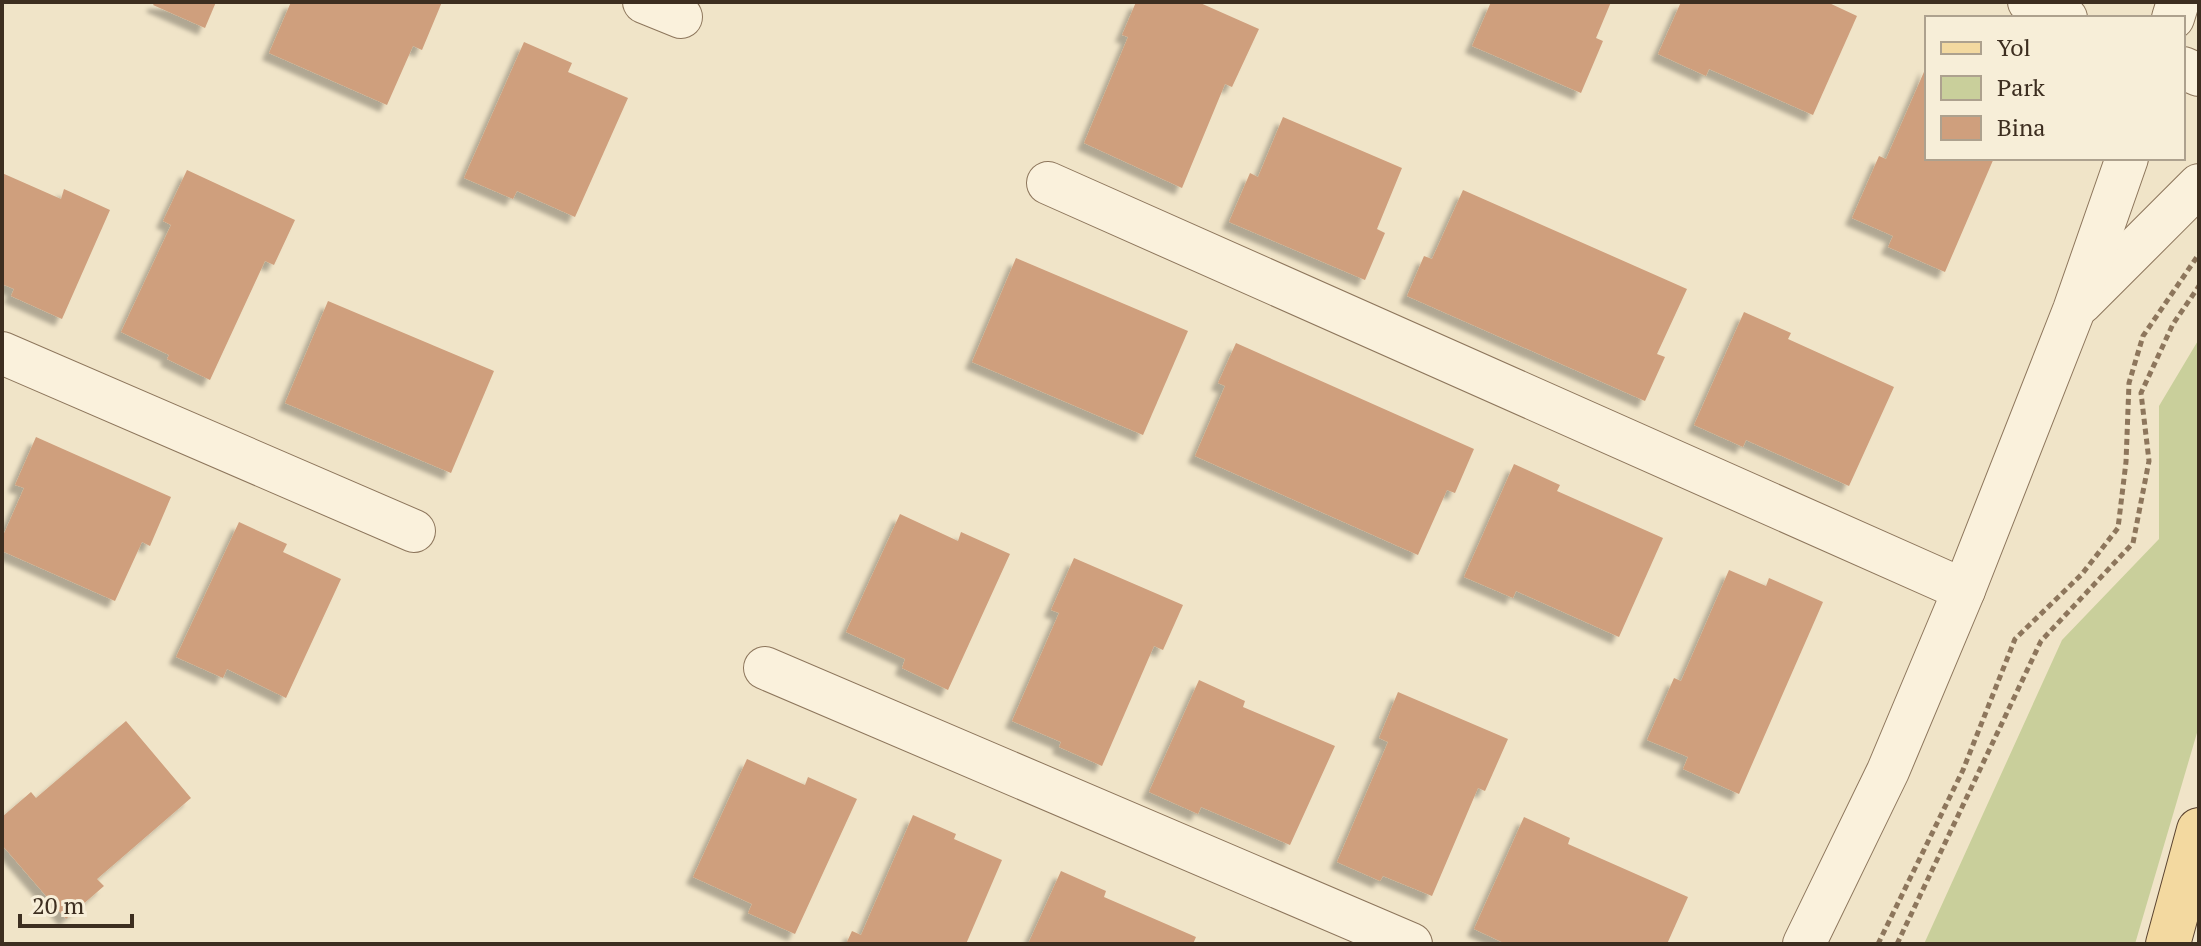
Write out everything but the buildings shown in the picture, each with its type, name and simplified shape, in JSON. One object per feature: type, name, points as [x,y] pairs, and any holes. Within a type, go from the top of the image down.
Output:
[{"type":"main road","points":[[2168,944],[2199,830]]},
{"type":"street","points":[[2029,2],[2061,16]]},
{"type":"street","points":[[1804,944],[1888,771],[1964,590],[2074,310],[2126,160]]},
{"type":"street","points":[[1048,183],[1964,590]]},
{"type":"street","points":[[2074,310],[2199,185]]},
{"type":"street","points":[[2,353],[414,531]]},
{"type":"street","points":[[765,668],[1411,944]]},
{"type":"path","points":[[1878,944],[1963,770],[2015,639],[2082,574],[2118,528],[2132,372],[2143,336],[2199,254]]},
{"type":"path","points":[[1897,944],[2041,641],[2133,543],[2149,461],[2141,393],[2173,324],[2199,286]]},
{"type":"green space","points":[[2199,339],[2199,726],[2135,944],[1924,944],[2062,640],[2159,539],[2159,406]]}]
